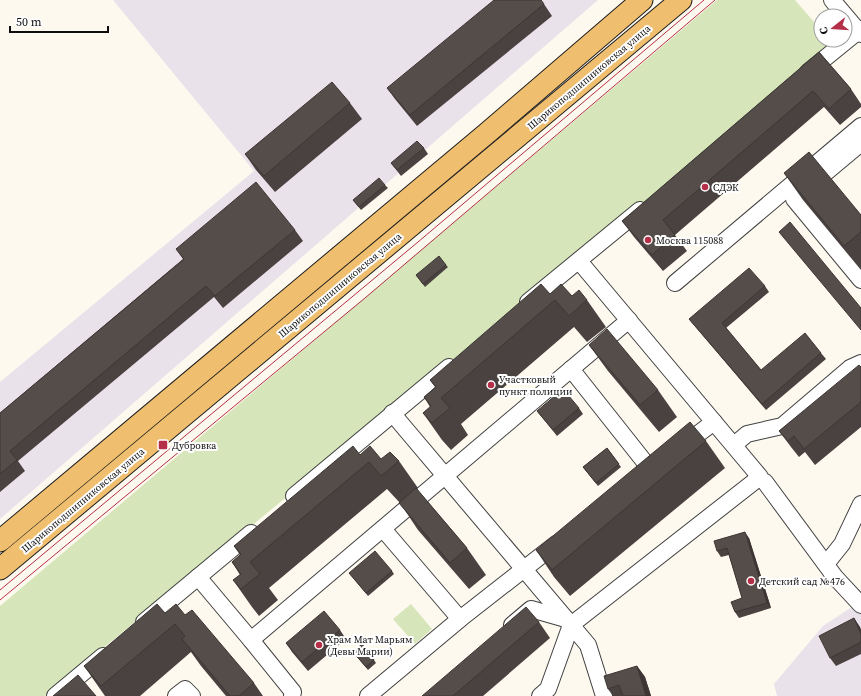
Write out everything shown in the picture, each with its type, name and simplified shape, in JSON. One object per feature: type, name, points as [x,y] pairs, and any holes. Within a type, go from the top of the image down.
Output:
[{"type":"main road","name":"Шарикоподшипниковская улица","points":[[0,541],[480,139],[642,0]]},
{"type":"main road","name":"Шарикоподшипниковская улица","points":[[0,569],[681,0]]},
{"type":"street","points":[[798,80],[860,31],[832,0]]},
{"type":"street","points":[[861,132],[794,199],[861,280]]},
{"type":"street","points":[[675,282],[861,132]]},
{"type":"street","points":[[519,310],[650,202]]},
{"type":"street","points":[[548,694],[568,622],[760,476],[579,261]]},
{"type":"street","points":[[251,640],[629,320]]},
{"type":"street","points":[[283,505],[392,413],[459,359]]},
{"type":"street","points":[[734,445],[747,434],[782,426],[850,368],[861,363]]},
{"type":"street","points":[[571,369],[651,470]]},
{"type":"street","points":[[392,413],[588,645],[604,696]]},
{"type":"street","points":[[639,480],[714,422]]},
{"type":"street","points":[[765,482],[826,564],[861,605]]},
{"type":"street","points":[[826,564],[842,544],[861,504]]},
{"type":"street","points":[[133,631],[265,521]]},
{"type":"street","points":[[383,529],[460,619]]},
{"type":"street","points":[[368,696],[460,619],[571,532]]},
{"type":"street","points":[[198,577],[293,692],[292,696]]},
{"type":"street","points":[[501,635],[531,609],[568,622]]},
{"type":"street","points":[[61,694],[115,646]]},
{"type":"street","points":[[176,696],[185,689],[192,696]]},
{"type":"shaded area","points":[[113,0],[598,0],[0,519],[0,382],[254,171]]},
{"type":"shaded area","points":[[861,601],[861,696],[777,696],[774,684],[823,626]]},
{"type":"green space","points":[[717,0],[795,0],[813,21],[813,48],[831,48],[45,696],[0,696],[0,606]]},
{"type":"green space","points":[[411,604],[432,629],[415,644],[393,619]]},
{"type":"building","points":[[494,0],[541,0],[544,4],[410,115],[387,88]]},
{"type":"building","points":[[819,52],[851,89],[829,109],[813,91],[663,220],[675,235],[652,255],[622,221]]},
{"type":"building","points":[[332,82],[350,103],[264,176],[245,154]]},
{"type":"building","points":[[417,141],[424,148],[397,170],[391,163]]},
{"type":"building","points":[[809,152],[861,215],[861,232],[844,246],[784,173]]},
{"type":"building","points":[[379,178],[385,185],[359,207],[353,200]]},
{"type":"building","points":[[256,182],[295,230],[215,296],[206,286],[10,451],[17,460],[0,474],[0,413],[184,259],[176,249]]},
{"type":"building","points":[[790,222],[861,308],[861,330],[779,232]]},
{"type":"building","points":[[439,256],[446,265],[423,284],[416,275]]},
{"type":"building","points":[[749,268],[765,286],[722,323],[761,370],[805,333],[821,353],[762,404],[689,319]]},
{"type":"building","points":[[541,284],[550,294],[561,284],[572,296],[579,290],[587,300],[569,316],[555,300],[441,398],[450,408],[432,423],[423,413],[431,406],[424,397],[436,387],[430,380]]},
{"type":"building","points":[[607,329],[658,390],[640,405],[589,345]]},
{"type":"building","points":[[859,365],[861,367],[861,402],[804,449],[794,436],[788,441],[779,431]]},
{"type":"building","points":[[563,389],[579,408],[553,430],[537,411]]},
{"type":"building","points":[[690,422],[706,441],[552,570],[536,550]]},
{"type":"building","points":[[353,446],[360,455],[370,446],[381,459],[390,452],[399,461],[381,476],[369,462],[250,562],[260,574],[241,589],[233,580],[241,574],[232,562],[241,554],[234,546]]},
{"type":"building","points":[[607,448],[619,464],[596,483],[583,467]]},
{"type":"building","points":[[416,488],[467,548],[450,563],[399,503]]},
{"type":"building","name":"Детский сад №476","points":[[745,532],[767,603],[735,612],[731,602],[742,598],[727,548],[717,551],[714,541]]},
{"type":"building","points":[[375,551],[392,571],[366,593],[349,573]]},
{"type":"building","points":[[157,604],[165,613],[176,604],[185,615],[192,610],[254,683],[239,696],[230,696],[182,639],[185,636],[175,624],[101,686],[84,666]]},
{"type":"building","points":[[526,607],[539,622],[453,696],[422,696]]},
{"type":"building","points":[[324,611],[340,630],[302,662],[286,643]]},
{"type":"building","points":[[854,618],[861,634],[861,642],[830,658],[819,636]]},
{"type":"building","points":[[362,644],[374,660],[366,667],[353,652]]},
{"type":"building","points":[[637,666],[646,696],[623,696],[619,685],[608,689],[604,676]]},
{"type":"building","points":[[78,675],[96,696],[53,696]]},
{"type":"tram line","points":[[0,590],[418,242],[704,0]]},
{"type":"tram line","points":[[0,600],[365,298],[715,0]]},
{"type":"place","name":"СДЭК","points":[[705,187]]},
{"type":"place","name":"Москва 115088","points":[[648,240]]},
{"type":"place","name":"Участковый пункт полиции","points":[[491,385]]},
{"type":"place","name":"Дубровка","points":[[163,445]]},
{"type":"place","name":"Детский сад №476","points":[[751,581]]},
{"type":"place","name":"Храм Мат Марьям (Девы Марии)","points":[[319,645]]}]
